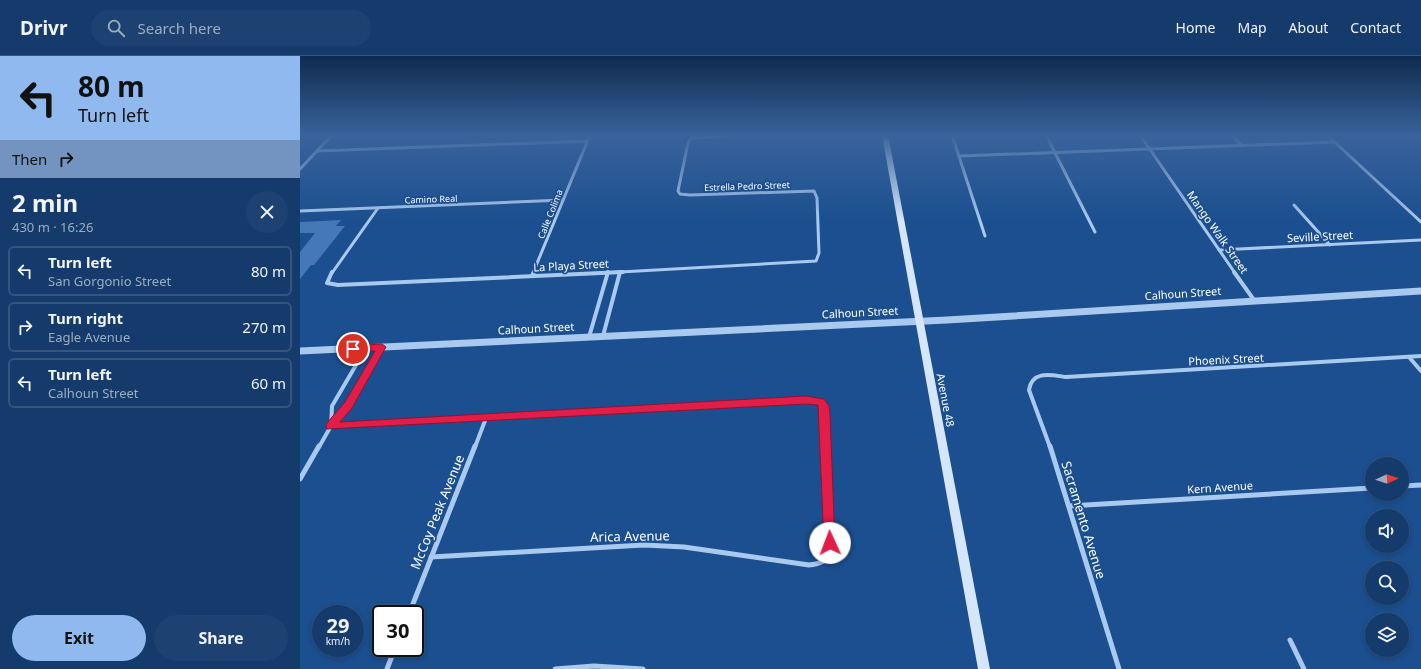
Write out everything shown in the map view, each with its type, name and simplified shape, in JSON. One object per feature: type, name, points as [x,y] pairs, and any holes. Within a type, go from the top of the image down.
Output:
[{"type":"main road","name":"Avenue 48","points":[[890,164],[984,669]]},
{"type":"street","name":"Calle Colima","points":[[532,276],[578,164]]},
{"type":"street","name":"Estrella Pedro Street","points":[[684,164],[679,188],[680,194],[814,191],[817,198],[819,253],[816,261]]},
{"type":"street","points":[[961,164],[985,236]]},
{"type":"street","points":[[1061,164],[1095,232]]},
{"type":"street","name":"Mango Walk Street","points":[[1160,164],[1254,300]]},
{"type":"street","points":[[1358,164],[1421,222]]},
{"type":"street","name":"Camino Real","points":[[300,211],[563,200]]},
{"type":"street","points":[[1294,205],[1330,245]]},
{"type":"street","name":"La Playa Street","points":[[378,208],[330,275],[327,283],[338,284],[532,276],[804,263],[816,261]]},
{"type":"street","name":"Seville Street","points":[[1219,250],[1421,240]]},
{"type":"street","points":[[589,337],[608,272]]},
{"type":"street","points":[[602,336],[620,272]]},
{"type":"street","name":"Calhoun Street","points":[[300,352],[919,320],[1421,291]]},
{"type":"street","points":[[300,479],[331,426],[348,405],[382,347]]},
{"type":"street","points":[[331,426],[332,406],[366,348]]},
{"type":"street","name":"Phoenix Street","points":[[1032,378],[1039,376],[1082,376],[1421,356]]},
{"type":"street","points":[[1409,357],[1421,371]]},
{"type":"street","name":"Sacramento Avenue","points":[[1032,378],[1029,382],[1028,390],[1054,458],[1119,669]]},
{"type":"street","name":"Arica Avenue","points":[[431,557],[644,545],[684,547],[809,565],[820,564],[827,560],[830,553],[825,414],[824,406],[821,402],[806,400],[486,418]]},
{"type":"street","points":[[331,426],[486,418]]},
{"type":"street","name":"McCoy Peak Avenue","points":[[412,605],[486,418]]},
{"type":"street","points":[[1409,486],[1421,485]]},
{"type":"street","name":"Kern Avenue","points":[[1068,506],[1365,488]]},
{"type":"street","points":[[1290,640],[1304,669]]},
{"type":"street","points":[[387,669],[392,657]]},
{"type":"street","points":[[555,669],[594,666],[643,669]]},
{"type":"building","points":[[341,220],[336,226],[345,226],[314,265],[311,265],[300,279],[300,252],[315,233],[300,233],[300,222]]},
{"type":"route","points":[[353,349],[382,347],[348,405],[331,426],[806,400],[821,402],[824,406],[825,414],[830,543]]}]
